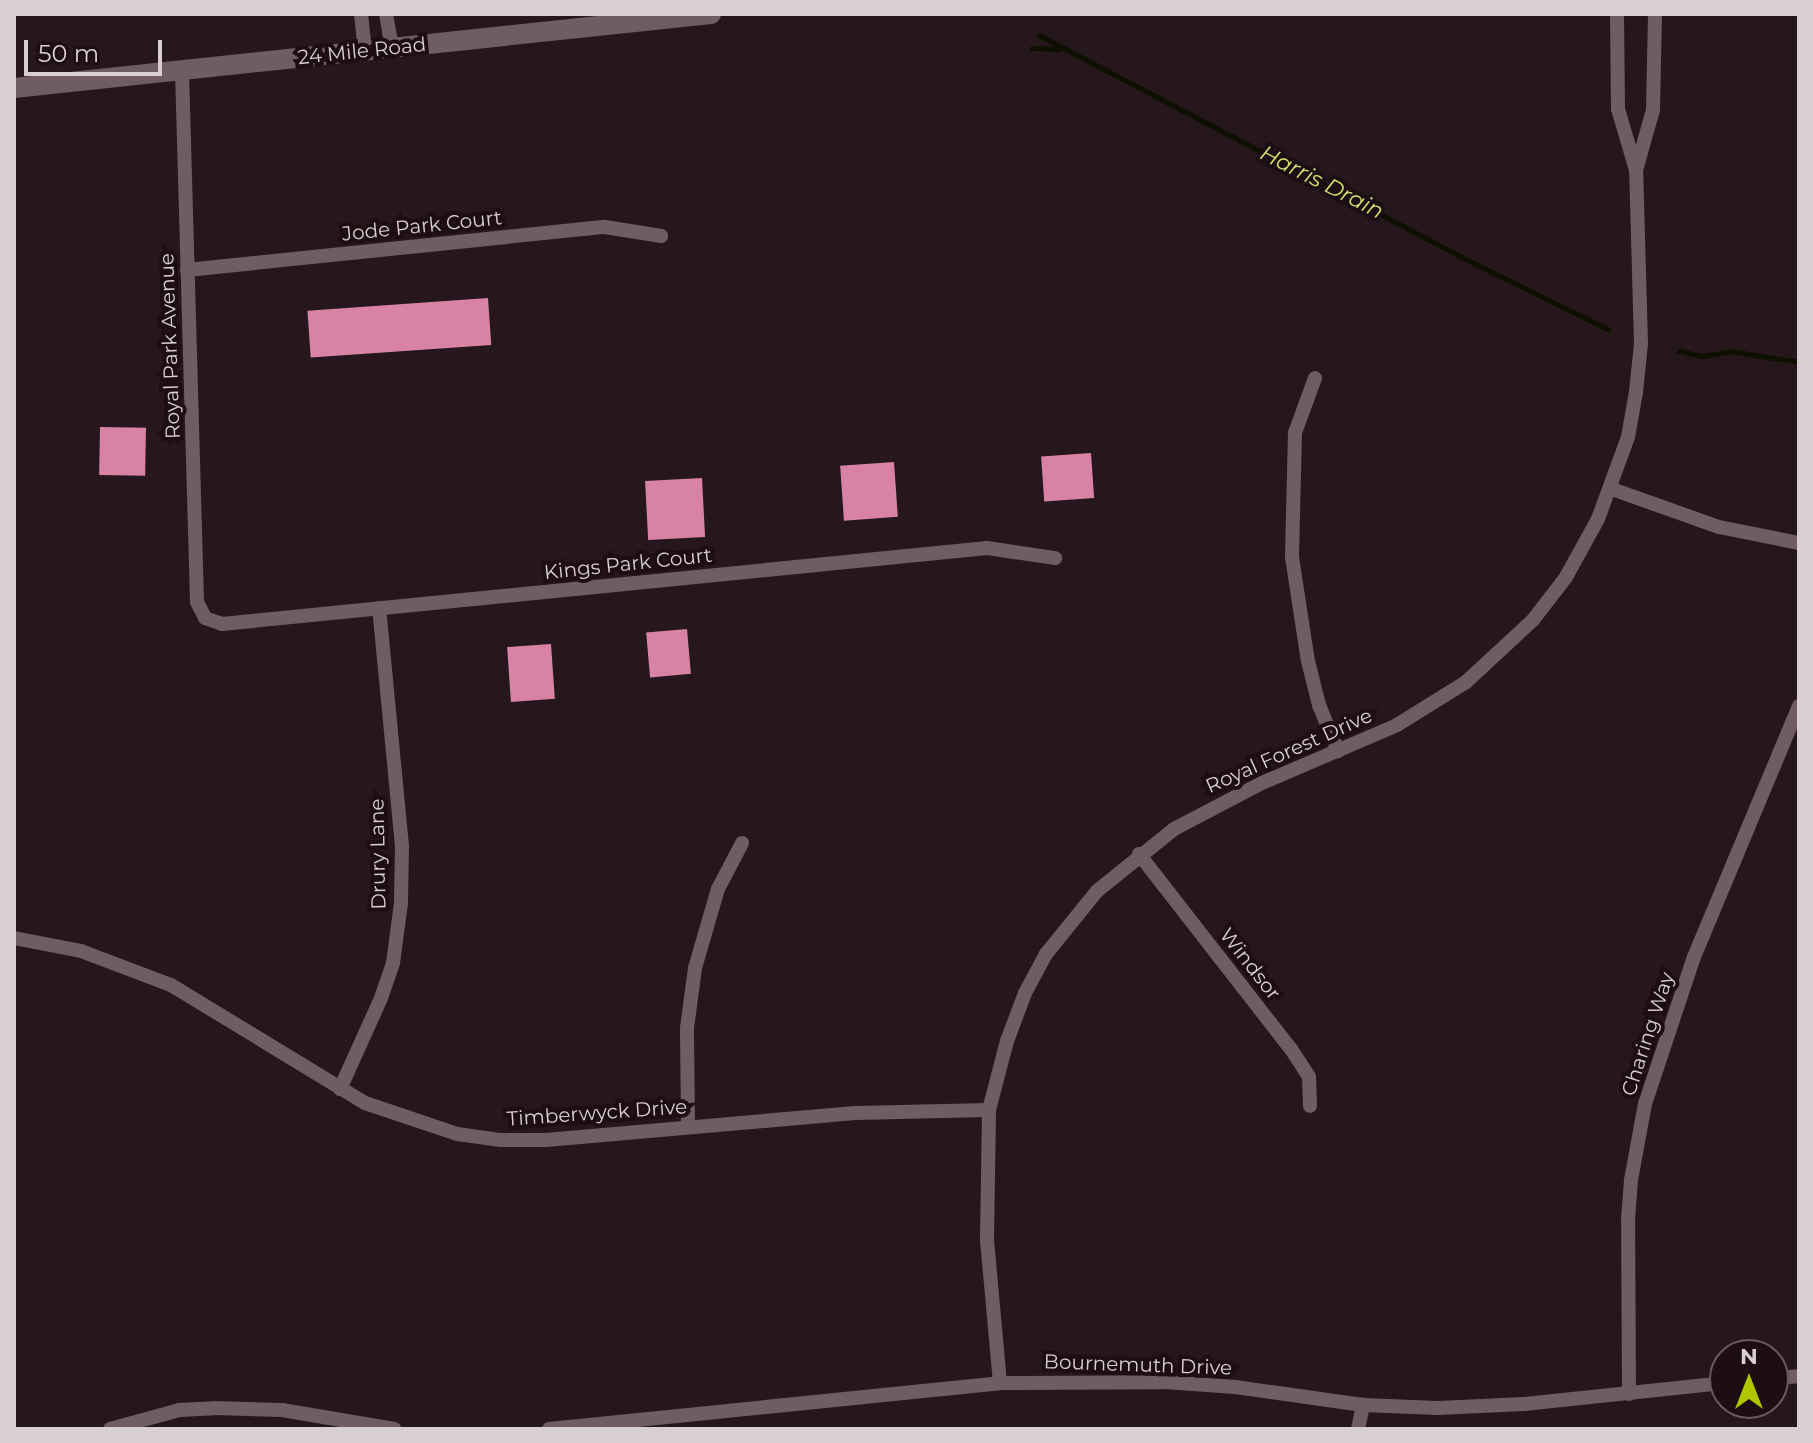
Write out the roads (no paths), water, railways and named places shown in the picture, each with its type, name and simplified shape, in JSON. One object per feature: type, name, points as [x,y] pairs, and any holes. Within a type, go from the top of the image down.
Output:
[{"type":"street","points":[[361,14],[365,51]]},
{"type":"street","points":[[386,14],[392,48]]},
{"type":"street","name":"24 Mile Road","points":[[14,88],[711,14]]},
{"type":"street","points":[[1617,14],[1618,109],[1623,137],[1636,170]]},
{"type":"street","points":[[1636,170],[1653,110],[1655,14]]},
{"type":"street","name":"Royal Park Avenue","points":[[182,71],[197,602],[205,618]]},
{"type":"street","name":"Royal Forest Drive","points":[[1000,1383],[987,1239],[985,1165],[989,1110],[1007,1041],[1025,993],[1046,954],[1097,891],[1139,854],[1215,805],[1338,751],[1436,703],[1493,661],[1533,620],[1566,577],[1612,489],[1628,437],[1641,344],[1636,170]]},
{"type":"street","name":"Jode Park Court","points":[[187,270],[605,227],[661,236]]},
{"type":"street","points":[[1315,378],[1295,433],[1292,557],[1308,661],[1338,751]]},
{"type":"street","points":[[1612,489],[1719,527],[1799,543]]},
{"type":"street","name":"Kings Park Court","points":[[205,618],[222,624],[987,548],[1055,558]]},
{"type":"street","name":"Drury Lane","points":[[340,1089],[381,998],[393,963],[401,903],[402,846],[379,608]]},
{"type":"street","name":"Charing Way","points":[[1629,1394],[1628,1220],[1631,1180],[1645,1104],[1662,1044],[1694,957],[1799,706]]},
{"type":"street","points":[[688,1126],[687,1028],[695,968],[718,889],[742,843]]},
{"type":"street","name":"Windsor","points":[[1139,854],[1291,1049],[1309,1077],[1310,1106]]},
{"type":"street","name":"Timberwyck Drive","points":[[14,938],[81,951],[171,985],[263,1038],[340,1089],[389,1114],[437,1130],[500,1140],[546,1140],[855,1113],[989,1110]]},
{"type":"street","name":"Bournemuth Drive","points":[[549,1429],[1000,1383],[1165,1382],[1363,1405],[1481,1407],[1709,1385]]},
{"type":"street","points":[[1358,1429],[1363,1405]]},
{"type":"street","points":[[110,1429],[179,1410],[214,1408],[282,1410],[394,1429]]},
{"type":"street","points":[[712,1412],[713,1429]]},
{"type":"waterway","name":"Harris Drain","points":[[1039,35],[1461,257],[1608,329]]},
{"type":"waterway","name":"Harris Drain","points":[[1032,48],[1059,49]]},
{"type":"waterway","name":"Harris Drain","points":[[1679,351],[1703,356],[1731,351],[1799,362]]}]
